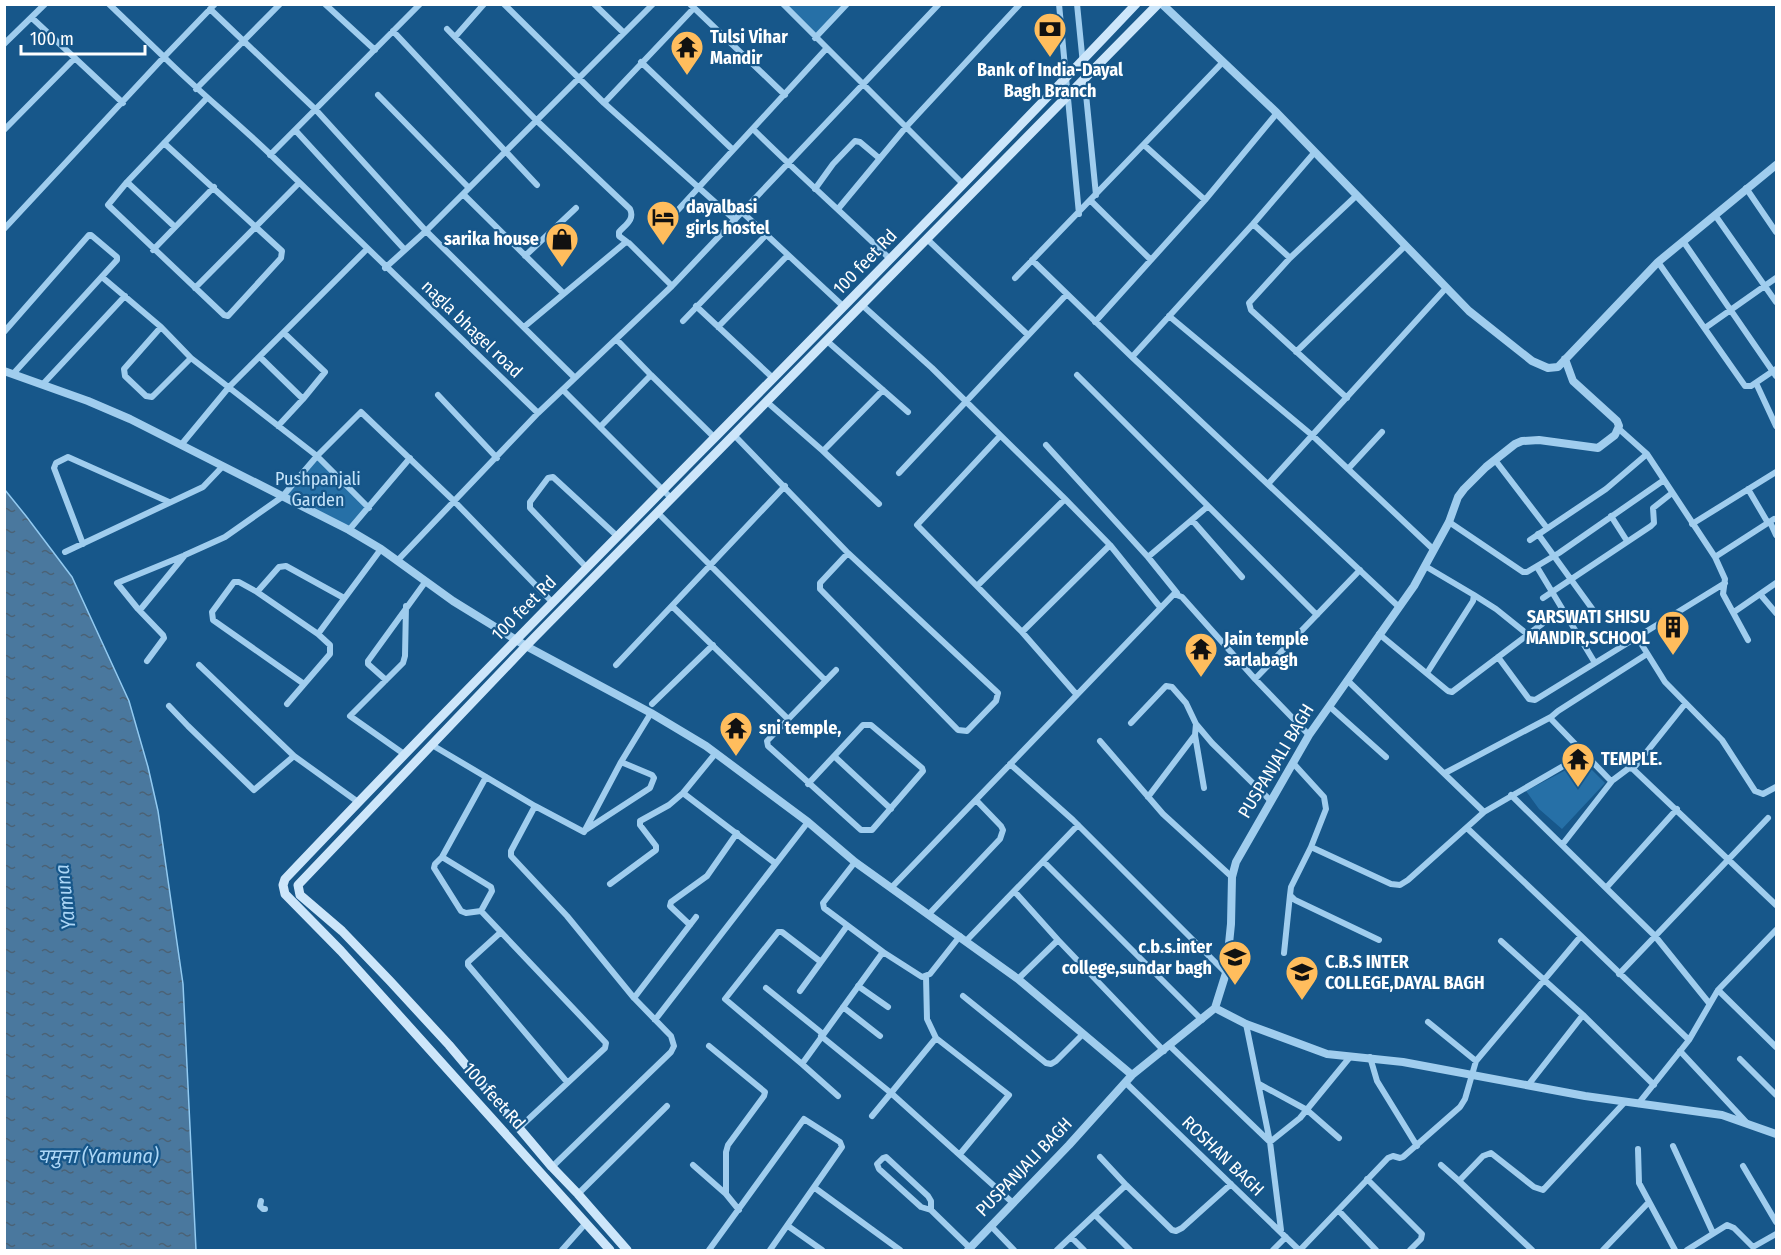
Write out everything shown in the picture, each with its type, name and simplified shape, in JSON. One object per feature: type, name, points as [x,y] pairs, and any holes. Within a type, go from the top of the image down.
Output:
[{"type":"main road","name":"100 feet Rd","points":[[610,1251],[341,951],[285,894],[283,885],[285,879],[617,536],[774,379],[1136,4]]},
{"type":"main road","points":[[627,1251],[390,981],[342,931],[300,895],[297,888],[304,877],[526,646],[1160,4]]},
{"type":"street","points":[[4,44],[45,4]]},
{"type":"street","name":"nagla bhagel road","points":[[109,4],[206,99],[270,155],[538,413]]},
{"type":"street","points":[[196,89],[280,4]]},
{"type":"street","points":[[325,4],[375,50]]},
{"type":"street","points":[[408,4],[414,10]]},
{"type":"street","points":[[270,155],[420,4]]},
{"type":"street","points":[[454,37],[484,4]]},
{"type":"street","points":[[504,4],[604,103],[735,220]]},
{"type":"street","points":[[594,4],[624,33]]},
{"type":"street","points":[[385,268],[426,231],[653,4]]},
{"type":"street","points":[[783,4],[963,184]]},
{"type":"street","points":[[815,38],[847,4]]},
{"type":"street","points":[[398,560],[538,413],[672,286],[939,4]]},
{"type":"street","points":[[838,209],[906,127],[1020,4]]},
{"type":"street","points":[[1059,4],[1079,214]]},
{"type":"street","points":[[1077,4],[1096,195]]},
{"type":"street","points":[[1160,4],[1277,113],[1468,311],[1543,367],[1553,368],[1565,360],[1658,262],[1776,165]]},
{"type":"street","points":[[604,103],[692,6],[785,95]]},
{"type":"street","points":[[4,229],[212,7],[316,110],[426,231],[575,378]]},
{"type":"street","points":[[32,18],[123,103]]},
{"type":"street","points":[[447,29],[536,120],[630,209],[631,219],[618,232],[672,286]]},
{"type":"street","points":[[393,31],[537,185]]},
{"type":"street","points":[[666,223],[826,49]]},
{"type":"street","points":[[4,130],[75,58]]},
{"type":"street","points":[[641,62],[732,149]]},
{"type":"street","points":[[1015,278],[1222,63]]},
{"type":"street","points":[[378,95],[469,188]]},
{"type":"street","points":[[164,143],[282,251],[283,254],[228,316],[224,315],[153,250],[108,205],[127,182],[164,143],[206,99]]},
{"type":"street","points":[[1095,321],[1205,200],[1277,113]]},
{"type":"street","points":[[753,129],[890,259]]},
{"type":"street","points":[[296,130],[405,250]]},
{"type":"street","points":[[815,189],[833,164],[855,141],[860,142],[879,158]]},
{"type":"street","points":[[1144,145],[1205,200]]},
{"type":"street","points":[[1132,357],[1314,153]]},
{"type":"street","points":[[127,182],[175,227]]},
{"type":"street","points":[[195,288],[299,183]]},
{"type":"street","points":[[153,250],[214,187]]},
{"type":"street","points":[[1746,188],[1776,232]]},
{"type":"street","points":[[463,194],[563,293]]},
{"type":"street","points":[[1347,398],[1249,306],[1251,299],[1290,258],[1356,196]]},
{"type":"street","points":[[1090,201],[1150,260]]},
{"type":"street","points":[[525,256],[576,208]]},
{"type":"street","points":[[742,212],[844,307]]},
{"type":"street","points":[[1714,215],[1776,302]]},
{"type":"street","points":[[1253,224],[1290,258]]},
{"type":"street","points":[[4,332],[91,235],[117,257],[117,260],[9,372],[88,400],[349,530],[398,560],[453,601],[526,646],[651,708],[808,822],[855,862],[1018,980],[1132,1075]]},
{"type":"street","points":[[683,321],[766,235]]},
{"type":"street","points":[[927,239],[1028,335]]},
{"type":"street","points":[[1658,262],[1745,386],[1749,387],[1775,372],[1683,241]]},
{"type":"street","points":[[524,327],[627,242]]},
{"type":"street","points":[[1296,352],[1405,246]]},
{"type":"street","points":[[181,445],[229,387],[367,249]]},
{"type":"street","points":[[718,327],[788,255]]},
{"type":"street","points":[[1032,260],[1399,607]]},
{"type":"street","points":[[102,277],[160,327],[191,358],[317,456],[369,508]]},
{"type":"street","points":[[1706,328],[1776,278]]},
{"type":"street","points":[[1269,484],[1446,288]]},
{"type":"street","points":[[899,473],[1067,294]]},
{"type":"street","points":[[43,384],[125,296]]},
{"type":"street","points":[[862,305],[932,368],[1065,499],[1110,545],[1160,607]]},
{"type":"street","points":[[696,306],[774,379]]},
{"type":"street","points":[[1169,316],[1313,436],[1434,550]]},
{"type":"street","points":[[160,327],[124,369],[125,376],[147,396],[152,397],[191,358]]},
{"type":"street","points":[[278,426],[325,372],[284,333]]},
{"type":"street","points":[[617,340],[715,438]]},
{"type":"street","points":[[827,341],[908,412]]},
{"type":"street","points":[[260,357],[303,399]]},
{"type":"street","points":[[1565,360],[1573,381],[1617,422],[1619,429],[1647,454],[1715,556],[1724,575],[1723,594],[1748,640]]},
{"type":"street","points":[[600,427],[651,375]]},
{"type":"street","points":[[1077,375],[1317,615]]},
{"type":"street","points":[[1756,383],[1776,426]]},
{"type":"street","points":[[563,390],[672,499]]},
{"type":"street","points":[[823,451],[883,390]]},
{"type":"street","points":[[438,395],[497,458]]},
{"type":"street","points":[[767,402],[879,504]]},
{"type":"street","points":[[147,661],[164,636],[117,583],[225,537],[282,497],[317,456],[361,411],[454,501],[553,603]]},
{"type":"street","name":"PUSPANJALI BAGH","points":[[969,1249],[1069,1145],[1132,1075],[1215,1008],[1226,973],[1231,924],[1232,877],[1236,862],[1309,735],[1425,566],[1449,522],[1460,493],[1478,474],[1515,444],[1529,440],[1598,448],[1612,438],[1619,429]]},
{"type":"street","points":[[1348,470],[1382,432]]},
{"type":"street","points":[[735,436],[848,553],[998,693],[996,701],[967,731],[958,730],[820,589],[820,583],[848,553]]},
{"type":"street","points":[[1000,436],[917,525],[1022,632],[1077,694]]},
{"type":"street","points":[[1046,445],[1148,557],[1177,593],[1309,735]]},
{"type":"street","points":[[1530,540],[1606,489],[1647,454]]},
{"type":"street","points":[[83,544],[54,468],[56,463],[69,457],[169,502]]},
{"type":"street","points":[[349,530],[410,458]]},
{"type":"street","points":[[1495,460],[1547,528]]},
{"type":"street","points":[[65,552],[203,487],[223,466]]},
{"type":"street","points":[[1692,524],[1776,472]]},
{"type":"street","points":[[587,568],[530,508],[530,502],[548,478],[553,477],[617,536]]},
{"type":"street","points":[[1449,522],[1523,572],[1527,572],[1664,480]]},
{"type":"street","points":[[616,665],[785,486]]},
{"type":"street","points":[[1748,489],[1770,521],[1776,535]]},
{"type":"street","points":[[1543,598],[1653,524],[1653,508],[1672,493]]},
{"type":"street","points":[[977,586],[1065,499]]},
{"type":"street","points":[[1148,557],[1208,507]]},
{"type":"street","points":[[658,513],[825,680]]},
{"type":"street","points":[[1611,516],[1627,541]]},
{"type":"street","points":[[1192,520],[1242,577]]},
{"type":"street","points":[[1715,556],[1770,521]]},
{"type":"street","points":[[1538,534],[1596,614]]},
{"type":"street","points":[[1022,632],[1110,545]]},
{"type":"street","points":[[318,634],[381,549]]},
{"type":"street","points":[[140,610],[185,555]]},
{"type":"street","points":[[257,592],[279,567],[286,566],[344,598]]},
{"type":"street","points":[[1425,566],[1496,609],[1527,634]]},
{"type":"street","points":[[1537,567],[1595,663]]},
{"type":"street","points":[[1255,679],[1360,570]]},
{"type":"street","points":[[386,680],[368,664],[368,661],[426,581]]},
{"type":"street","points":[[287,704],[330,654],[330,645],[318,634],[257,592],[239,582],[234,582],[212,612],[213,620],[304,684]]},
{"type":"street","points":[[1497,657],[1529,699],[1533,701],[1725,583]]},
{"type":"street","points":[[1734,612],[1776,583]]},
{"type":"street","points":[[891,888],[1172,594],[1177,593]]},
{"type":"street","points":[[1760,594],[1776,613]]},
{"type":"street","points":[[1427,673],[1473,601],[1474,595]]},
{"type":"street","points":[[404,754],[350,716],[403,663],[406,606]]},
{"type":"street","points":[[672,606],[788,719]]},
{"type":"street","points":[[1380,634],[1452,692],[1542,624]]},
{"type":"street","points":[[1637,637],[1665,682],[1722,740],[1757,793],[1765,794],[1776,787]]},
{"type":"street","points":[[584,832],[651,708],[713,645]]},
{"type":"street","points":[[1444,773],[1551,717],[1647,654]]},
{"type":"street","points":[[199,665],[294,756],[358,802]]},
{"type":"street","points":[[808,784],[866,724],[871,725],[922,768],[921,775],[872,830],[861,830],[808,784],[766,743],[836,670]]},
{"type":"street","points":[[1347,680],[1484,812]]},
{"type":"street","points":[[1131,723],[1169,686],[1186,703],[1196,724],[1212,743],[1271,801]]},
{"type":"street","points":[[1633,769],[1685,704]]},
{"type":"street","points":[[169,706],[254,790],[294,756]]},
{"type":"street","points":[[1329,706],[1386,757]]},
{"type":"street","points":[[1551,717],[1554,723],[1612,781]]},
{"type":"street","points":[[1196,724],[1195,735],[1204,788]]},
{"type":"street","points":[[1148,797],[1195,735]]},
{"type":"street","points":[[1100,741],[1148,797],[1232,877]]},
{"type":"street","points":[[432,745],[584,832]]},
{"type":"street","points":[[610,884],[656,850],[656,846],[640,825],[640,821],[669,805],[683,793],[715,754]]},
{"type":"street","points":[[1311,848],[1391,884],[1400,885],[1484,812],[1584,754]]},
{"type":"street","points":[[834,756],[891,809]]},
{"type":"street","points":[[584,832],[650,788],[654,778],[652,775],[621,762]]},
{"type":"street","points":[[1284,953],[1291,887],[1311,848],[1326,809],[1324,797],[1293,763]]},
{"type":"street","points":[[1010,764],[1078,825],[1226,973]]},
{"type":"street","points":[[1562,845],[1612,781],[1627,769],[1633,769],[1776,905]]},
{"type":"street","points":[[481,911],[466,913],[461,911],[434,868],[486,777]]},
{"type":"street","points":[[683,793],[775,863]]},
{"type":"street","points":[[1511,795],[1655,936],[1708,1003]]},
{"type":"street","points":[[928,915],[1000,839],[1003,830],[1001,826],[976,800]]},
{"type":"street","points":[[535,806],[511,851],[511,856],[567,916],[634,998],[674,1040],[671,1052],[552,1167]]},
{"type":"street","points":[[1606,888],[1677,809]]},
{"type":"street","points":[[1619,974],[1768,818]]},
{"type":"street","points":[[655,1020],[808,822]]},
{"type":"street","points":[[855,862],[823,903],[827,911],[883,952],[922,976],[926,976],[1015,892],[1078,825]]},
{"type":"street","points":[[1467,828],[1689,1040]]},
{"type":"street","points":[[690,925],[670,906],[671,902],[707,876],[737,833]]},
{"type":"street","points":[[442,856],[491,887],[492,891],[481,911]]},
{"type":"street","points":[[1044,862],[1202,1020]]},
{"type":"street","points":[[1015,892],[1058,940],[1167,1049],[1270,1142]]},
{"type":"street","points":[[1290,895],[1295,900],[1379,940]]},
{"type":"street","points":[[481,911],[606,1043],[605,1048],[519,1128]]},
{"type":"street","points":[[634,998],[696,916]]},
{"type":"street","points":[[800,991],[847,926]]},
{"type":"street","points":[[1638,1104],[1689,1040],[1708,1003],[1718,990],[1776,930]]},
{"type":"street","points":[[501,932],[468,962],[468,965],[567,1082]]},
{"type":"street","points":[[821,962],[782,932],[778,932],[725,999],[838,1096]]},
{"type":"street","points":[[1299,1251],[1388,1158],[1393,1156],[1402,1158],[1418,1146],[1463,1103],[1476,1061],[1581,936]]},
{"type":"street","points":[[1018,980],[1058,940]]},
{"type":"street","points":[[1500,941],[1583,1015],[1653,1085]]},
{"type":"street","points":[[802,1064],[883,952]]},
{"type":"street","points":[[926,976],[927,1019],[936,1038],[1010,1095],[960,1154]]},
{"type":"street","points":[[858,986],[888,1007]]},
{"type":"street","points":[[766,988],[891,1093],[1013,1203]]},
{"type":"street","points":[[1718,990],[1776,1047]]},
{"type":"street","points":[[963,996],[1051,1064],[1083,1034]]},
{"type":"street","points":[[843,1008],[880,1036]]},
{"type":"street","points":[[1215,1008],[1246,1024],[1327,1054],[1370,1057],[1624,1103],[1722,1115],[1776,1134]]},
{"type":"street","points":[[1529,1084],[1583,1015]]},
{"type":"street","points":[[1428,1022],[1476,1061]]},
{"type":"street","points":[[1246,1024],[1270,1142],[1283,1234],[1273,1251]]},
{"type":"street","points":[[872,1116],[936,1038]]},
{"type":"street","points":[[709,1046],[765,1092],[728,1145],[726,1194]]},
{"type":"street","points":[[1680,1051],[1748,1123]]},
{"type":"street","points":[[1270,1142],[1300,1118],[1350,1057]]},
{"type":"street","points":[[1370,1057],[1377,1081],[1418,1146]]},
{"type":"street","points":[[1740,1059],[1776,1095]]},
{"type":"street","name":"ROSHAN BAGH","points":[[1126,1083],[1299,1251]]},
{"type":"street","points":[[1259,1084],[1307,1110],[1339,1138]]},
{"type":"street","points":[[1460,1181],[1483,1156],[1491,1153],[1534,1187],[1543,1190],[1624,1103]]},
{"type":"street","points":[[578,1194],[667,1106]]},
{"type":"street","points":[[709,1251],[804,1119],[842,1145],[841,1149],[770,1251]]},
{"type":"street","points":[[1673,1146],[1713,1233]]},
{"type":"street","points":[[1638,1149],[1638,1178],[1648,1203],[1675,1251]]},
{"type":"street","points":[[931,1210],[928,1196],[886,1157],[877,1164],[879,1169],[921,1207],[931,1210],[969,1249]]},
{"type":"street","points":[[1100,1157],[1172,1230],[1176,1231],[1231,1184]]},
{"type":"street","points":[[693,1165],[726,1194],[739,1210]]},
{"type":"street","points":[[1442,1165],[1532,1251]]},
{"type":"street","points":[[1743,1166],[1776,1222]]},
{"type":"street","points":[[1367,1179],[1422,1234],[1421,1239],[1410,1251]]},
{"type":"street","points":[[1057,1251],[1126,1185]]},
{"type":"street","points":[[815,1188],[900,1251]]},
{"type":"street","points":[[261,1201],[260,1206],[266,1209]]},
{"type":"street","points":[[1603,1251],[1648,1203]]},
{"type":"street","points":[[1339,1211],[1376,1251]]},
{"type":"street","points":[[1095,1215],[1130,1251]]},
{"type":"street","points":[[561,1251],[586,1223]]},
{"type":"street","points":[[1687,1251],[1713,1233],[1730,1225],[1754,1249],[1776,1234]]},
{"type":"street","points":[[788,1226],[822,1251]]},
{"type":"street","points":[[991,1226],[1014,1251]]},
{"type":"street","points":[[1071,1237],[1084,1251]]},
{"type":"green space","points":[[784,5],[847,5],[815,38]]},
{"type":"green space","name":"Pushpanjali Garden","points":[[317,456],[369,508],[349,530],[282,497]]},
{"type":"green space","points":[[1583,761],[1605,783],[1562,829],[1539,809],[1526,791]]},
{"type":"water","name":"यमुना (Yamuna)","points":[[5,490],[72,577],[129,701],[148,767],[158,811],[183,984],[196,1250],[5,1250]]},
{"type":"place","name":"Bank of India-Dayal Bagh Branch","points":[[1050,58]]},
{"type":"place","name":"Tulsi Vihar Mandir","points":[[687,76]]},
{"type":"place","name":"dayalbasi girls hostel","points":[[663,246]]},
{"type":"place","name":"sarika house","points":[[562,268]]},
{"type":"place","name":"SARSWATI SHISU MANDIR,SCHOOL","points":[[1673,656]]},
{"type":"place","name":"Jain temple sarlabagh","points":[[1201,678]]},
{"type":"place","name":"sni temple,","points":[[736,757]]},
{"type":"place","name":"TEMPLE.","points":[[1578,788]]},
{"type":"place","name":"c.b.s.inter college,sundar bagh","points":[[1235,986]]},
{"type":"place","name":"C.B.S INTER COLLEGE,DAYAL BAGH","points":[[1302,1001]]},
{"type":"water label","name":"Yamuna","points":[[65,897]]}]
